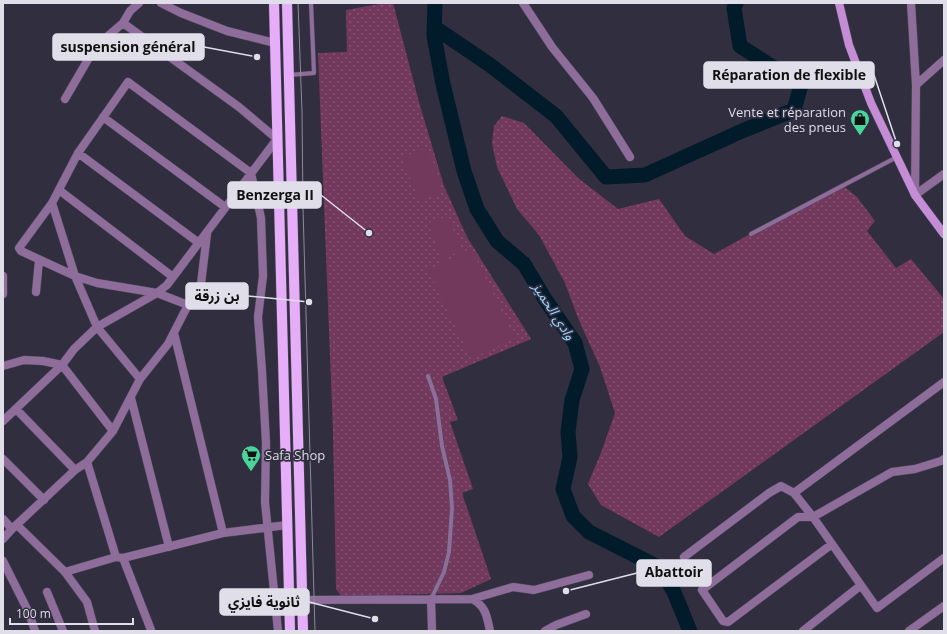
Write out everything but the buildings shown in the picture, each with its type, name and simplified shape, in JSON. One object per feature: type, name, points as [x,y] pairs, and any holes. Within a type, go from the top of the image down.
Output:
[{"type":"main road","points":[[274,3],[290,631]]},
{"type":"main road","points":[[287,3],[303,631]]},
{"type":"main road","points":[[839,3],[848,45],[870,103],[915,195],[944,234]]},
{"type":"street","points":[[65,99],[90,56],[108,36],[123,23],[130,11],[139,3]]},
{"type":"street","points":[[161,3],[181,13],[227,31],[275,43]]},
{"type":"street","points":[[523,3],[552,47],[593,98],[630,156]]},
{"type":"street","points":[[911,3],[916,85],[915,195]]},
{"type":"street","points":[[3,421],[62,365],[74,350],[97,327],[157,293],[167,285],[277,139],[239,107],[123,23]]},
{"type":"street","points":[[916,85],[944,60]]},
{"type":"street","points":[[188,305],[157,293],[97,283],[75,276],[39,260],[18,248],[52,203],[78,153],[128,82],[251,173],[261,218],[262,276],[258,317],[265,435],[265,502],[269,528],[278,631]]},
{"type":"street","points":[[103,117],[225,207]]},
{"type":"street","points":[[78,153],[199,243]]},
{"type":"street","points":[[915,195],[944,174]]},
{"type":"street","points":[[59,190],[173,277]]},
{"type":"street","points":[[52,203],[75,276],[97,327],[140,379]]},
{"type":"street","points":[[3,539],[75,470],[87,462],[113,431],[140,379],[168,344],[188,305],[200,292],[206,234]]},
{"type":"street","points":[[36,292],[39,260]]},
{"type":"street","points":[[3,276],[3,294]]},
{"type":"street","points":[[174,334],[223,533]]},
{"type":"street","points":[[3,366],[24,360],[43,361],[62,365],[113,431]]},
{"type":"street","points":[[794,493],[944,382]]},
{"type":"street","points":[[131,398],[169,547]]},
{"type":"street","points":[[16,409],[75,470]]},
{"type":"street","points":[[3,459],[44,500]]},
{"type":"street","points":[[832,544],[728,622],[723,621],[702,590],[798,517],[813,517],[892,472],[915,469],[944,459]]},
{"type":"street","points":[[87,462],[120,557],[151,631]]},
{"type":"street","points":[[684,557],[769,493],[781,486],[794,493],[813,517],[876,608],[944,558]]},
{"type":"street","points":[[3,519],[65,572],[87,602],[95,631]]},
{"type":"street","points":[[65,572],[120,557],[169,547],[223,533],[269,528],[287,524]]},
{"type":"street","points":[[3,561],[29,613],[35,631]]},
{"type":"street","points":[[302,600],[472,599],[513,588],[534,590],[589,574]]},
{"type":"street","points":[[803,631],[860,586]]},
{"type":"street","points":[[46,592],[63,631]]},
{"type":"street","points":[[431,599],[432,631]]},
{"type":"street","points":[[472,599],[482,606],[486,612],[490,631]]},
{"type":"street","points":[[910,631],[920,628],[944,606]]},
{"type":"street","points":[[545,631],[586,614]]},
{"type":"lane","points":[[289,75],[314,73],[311,3]]},
{"type":"lane","points":[[751,234],[897,157]]},
{"type":"lane","points":[[428,376],[436,399],[442,446],[450,480],[452,508],[449,552],[444,572],[431,599]]},
{"type":"shaded area","points":[[393,3],[419,102],[444,186],[467,237],[531,339],[442,377],[458,420],[450,422],[473,489],[462,493],[491,579],[461,593],[341,596],[336,589],[333,432],[318,53],[347,52],[346,10]]},
{"type":"shaded area","points":[[502,116],[524,123],[578,178],[618,209],[659,199],[685,236],[714,254],[842,183],[857,197],[875,221],[867,231],[896,268],[911,259],[944,299],[944,332],[659,537],[601,505],[588,484],[615,413],[600,367],[578,318],[565,283],[539,235],[517,209],[497,167],[492,143],[494,126]]},
{"type":"shaded area","points":[[427,148],[443,192],[419,201],[402,157]]},
{"type":"shaded area","points":[[448,216],[462,251],[441,259],[428,223]]},
{"type":"shaded area","points":[[471,248],[515,338],[471,359],[428,270]]},
{"type":"waterway","name":"وادي الحميز","points":[[435,3],[434,36],[443,84],[464,171],[477,209],[497,241],[524,264],[545,299],[575,343],[582,369],[572,400],[568,432],[570,457],[563,489],[573,516],[589,532],[660,568],[674,592],[690,631]]},
{"type":"waterway","name":"وادي الحميز","points":[[434,27],[490,65],[556,116],[606,177],[645,175],[742,131],[794,110],[801,85],[740,46],[734,8],[736,3]]},
{"type":"tram line","points":[[298,3],[315,631]]},
{"type":"place","name":"suspension général","points":[[257,57]]},
{"type":"place","name":"Vente et réparation des pneus","points":[[860,136]]},
{"type":"place","name":"Réparation de flexible","points":[[897,144]]},
{"type":"place","name":"Benzerga II","points":[[369,233]]},
{"type":"place","name":"بن زرقة","points":[[309,302]]},
{"type":"place","name":"Safa Shop","points":[[251,472]]},
{"type":"place","name":"Abattoir","points":[[566,591]]},
{"type":"place","name":"ثانوية فايزي","points":[[375,619]]}]
